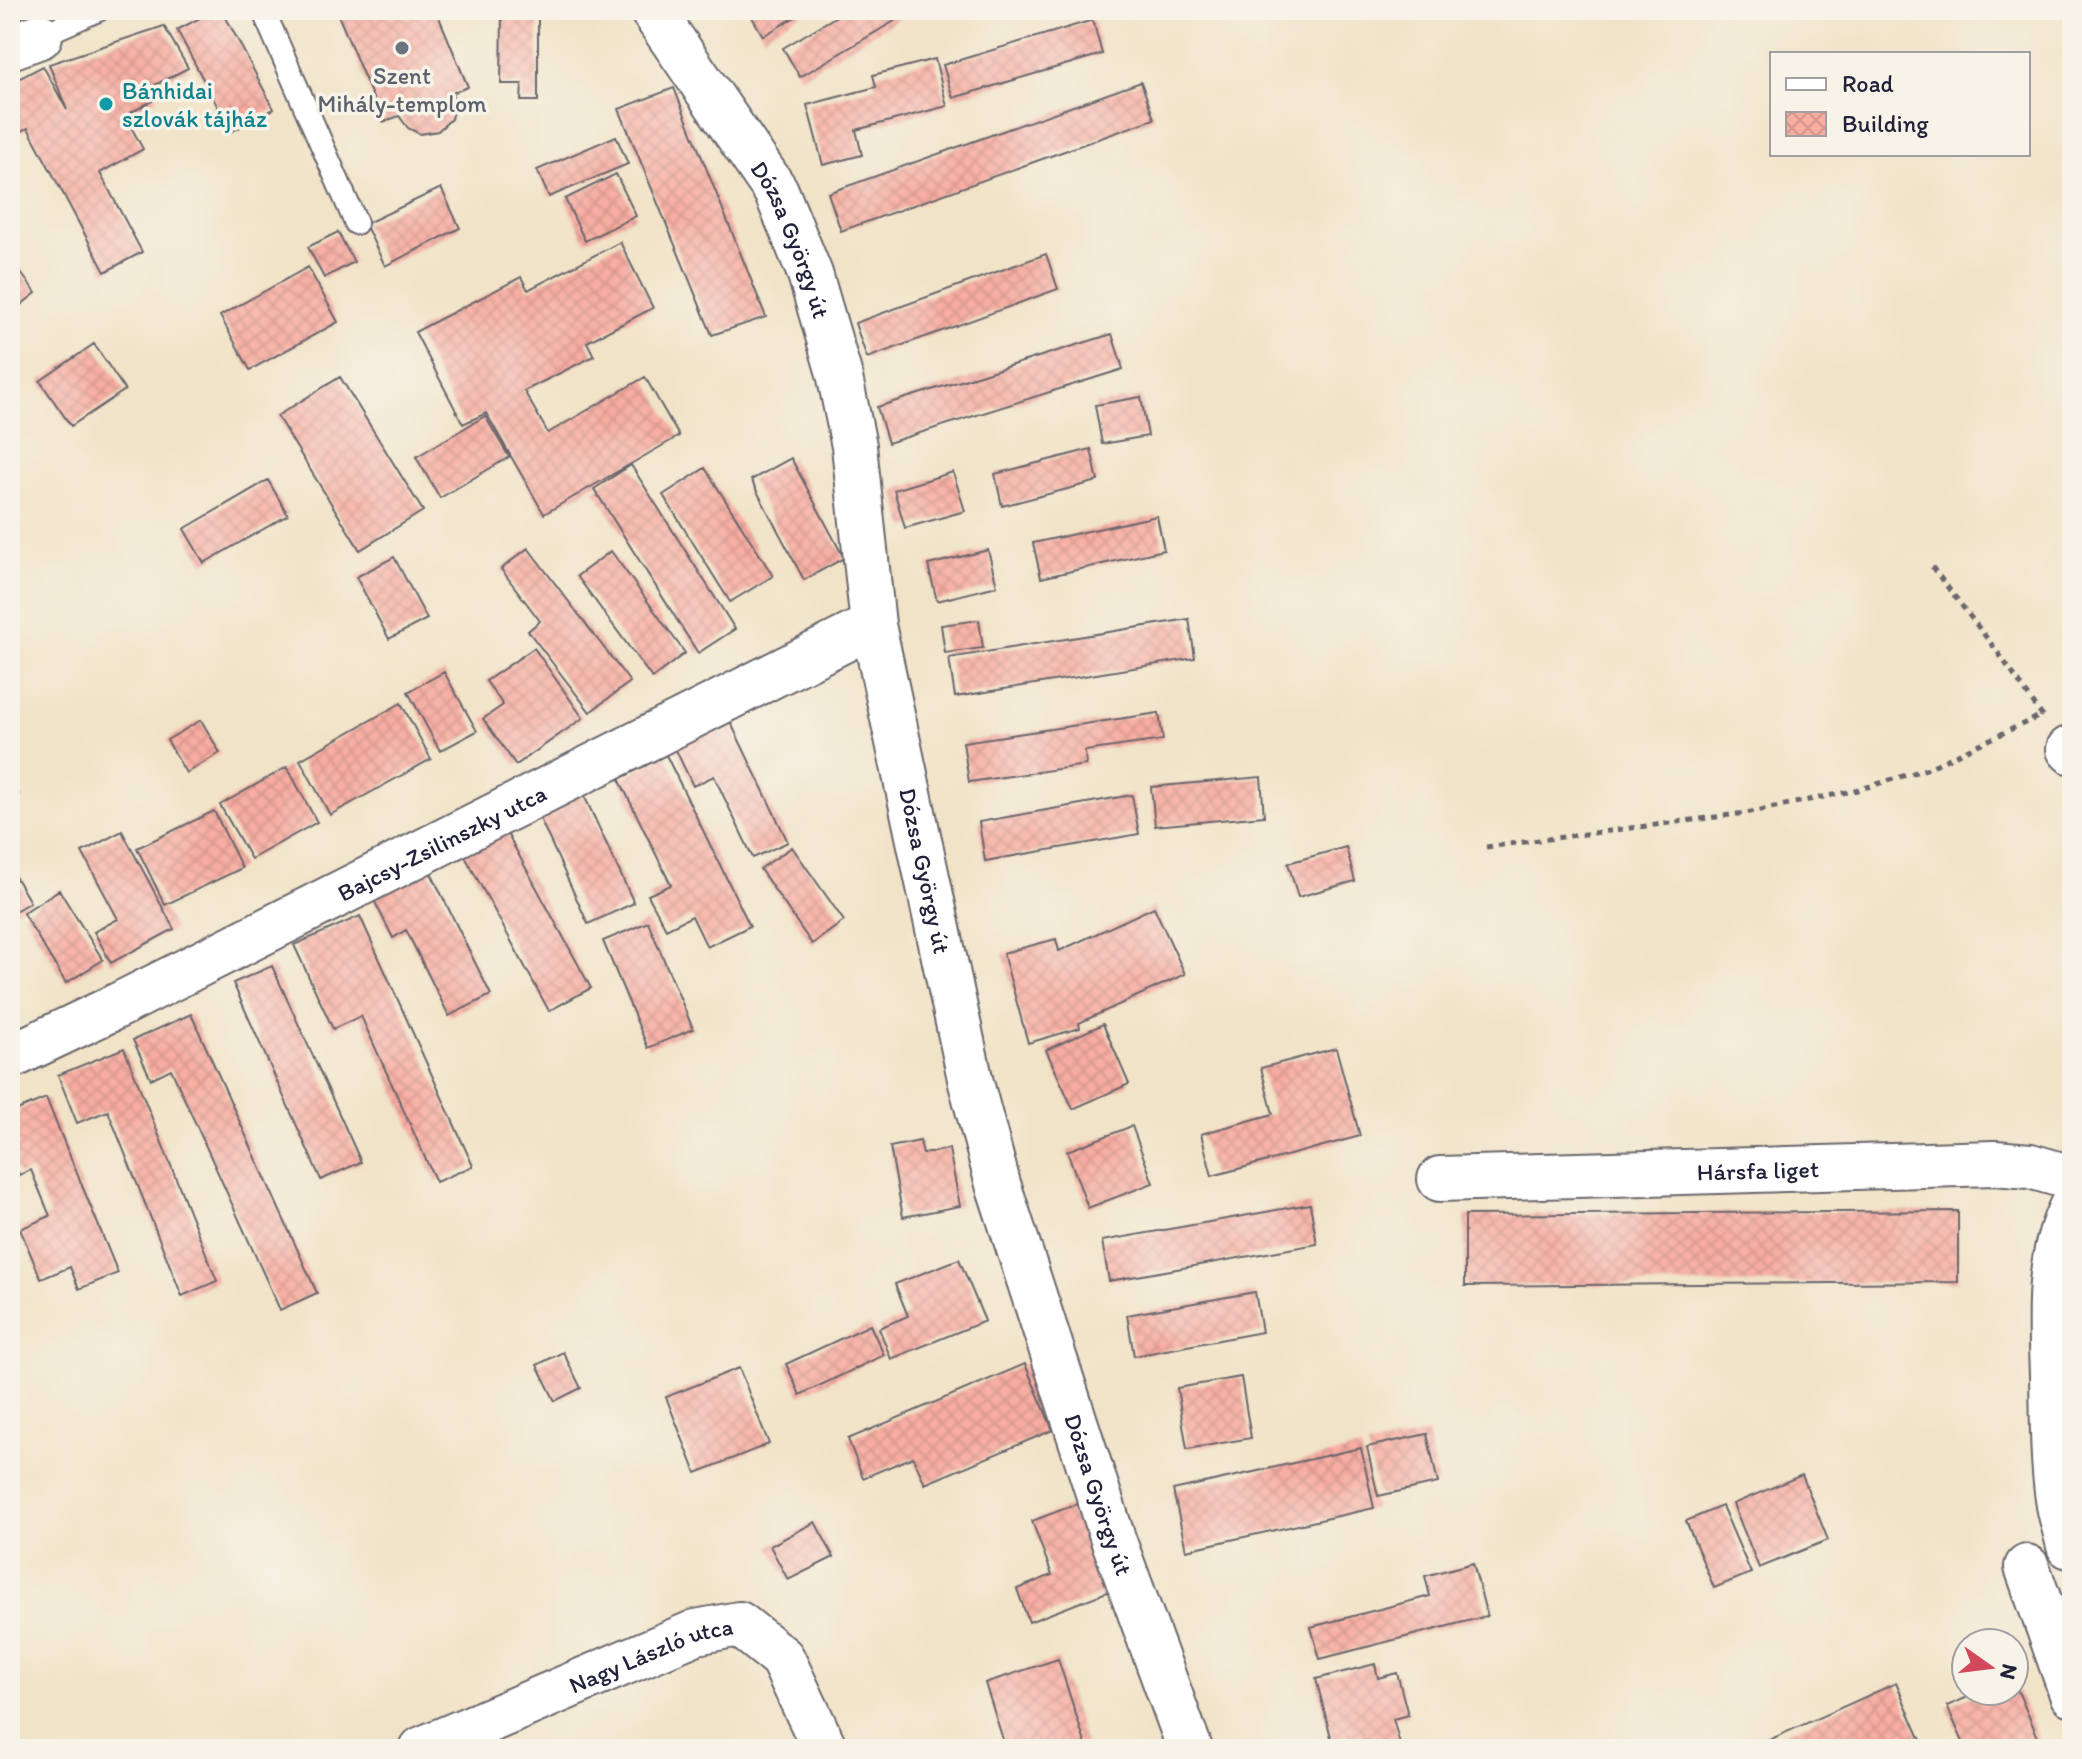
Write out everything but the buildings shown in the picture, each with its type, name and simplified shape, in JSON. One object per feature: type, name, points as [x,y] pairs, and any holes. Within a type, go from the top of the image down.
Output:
[{"type":"street","name":"Dózsa György út","points":[[652,10],[776,191],[810,274],[839,373],[854,446],[873,625],[971,1083],[998,1184],[1113,1539],[1190,1749]]},
{"type":"street","name":"Bajcsy-Zsilinszky utca","points":[[10,1057],[873,625]]},
{"type":"street","name":"Hársfa liget","points":[[1440,1179],[1995,1163],[2030,1166],[2072,1178]]},
{"type":"street","points":[[2072,1206],[2056,1253],[2050,1318],[2057,1486],[2069,1546],[2072,1545]]},
{"type":"street","points":[[2027,1567],[2072,1694]]},
{"type":"street","name":"Nagy László utca","points":[[422,1749],[696,1632],[739,1624],[782,1658],[825,1749]]},
{"type":"lane","points":[[25,41],[98,10]]},
{"type":"lane","points":[[263,10],[356,223]]},
{"type":"path","points":[[1932,567],[2071,750]]},
{"type":"path","points":[[1486,847],[1746,813],[1857,790],[1926,769],[2042,715]]},
{"type":"place","name":"Szent Mihály-templom","points":[[402,48]]},
{"type":"place","name":"Bánhidai szlovák tájház","points":[[106,104]]}]
